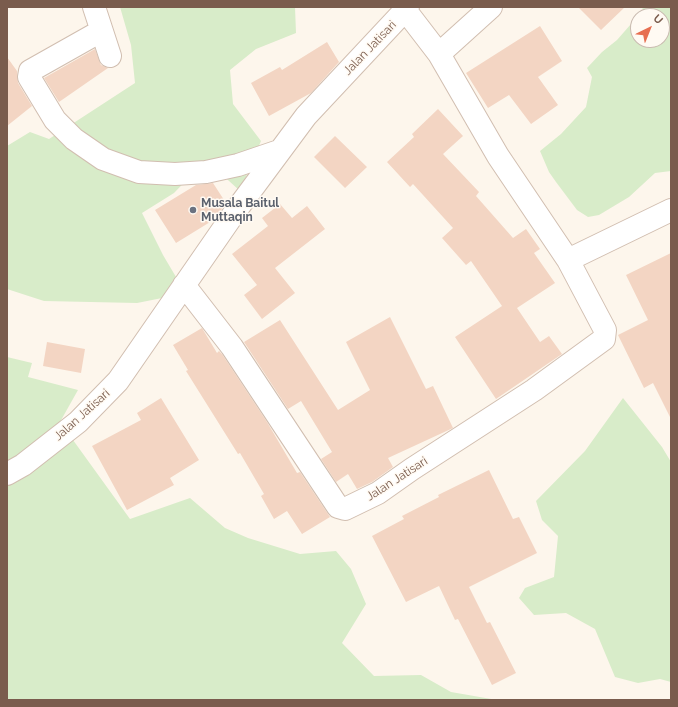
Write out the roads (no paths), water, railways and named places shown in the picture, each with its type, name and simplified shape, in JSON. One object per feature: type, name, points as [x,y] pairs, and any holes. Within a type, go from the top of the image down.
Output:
[{"type":"street","points":[[94,7],[110,56]]},
{"type":"street","points":[[438,54],[491,7]]},
{"type":"street","name":"Jalan Jatisari","points":[[7,474],[23,465],[78,422],[97,404],[128,369],[184,285],[279,151],[306,116],[407,9],[438,54],[498,156],[568,260],[604,330],[604,339],[534,390],[412,469],[378,493],[345,509],[338,506],[232,347],[184,285]]},
{"type":"street","points":[[101,31],[30,71],[29,77],[55,120],[74,139],[103,159],[139,172],[175,174],[206,172],[238,165],[279,151]]},
{"type":"street","points":[[568,260],[671,210]]},
{"type":"place","name":"Musala Baitul Muttaqin","points":[[193,210]]}]
